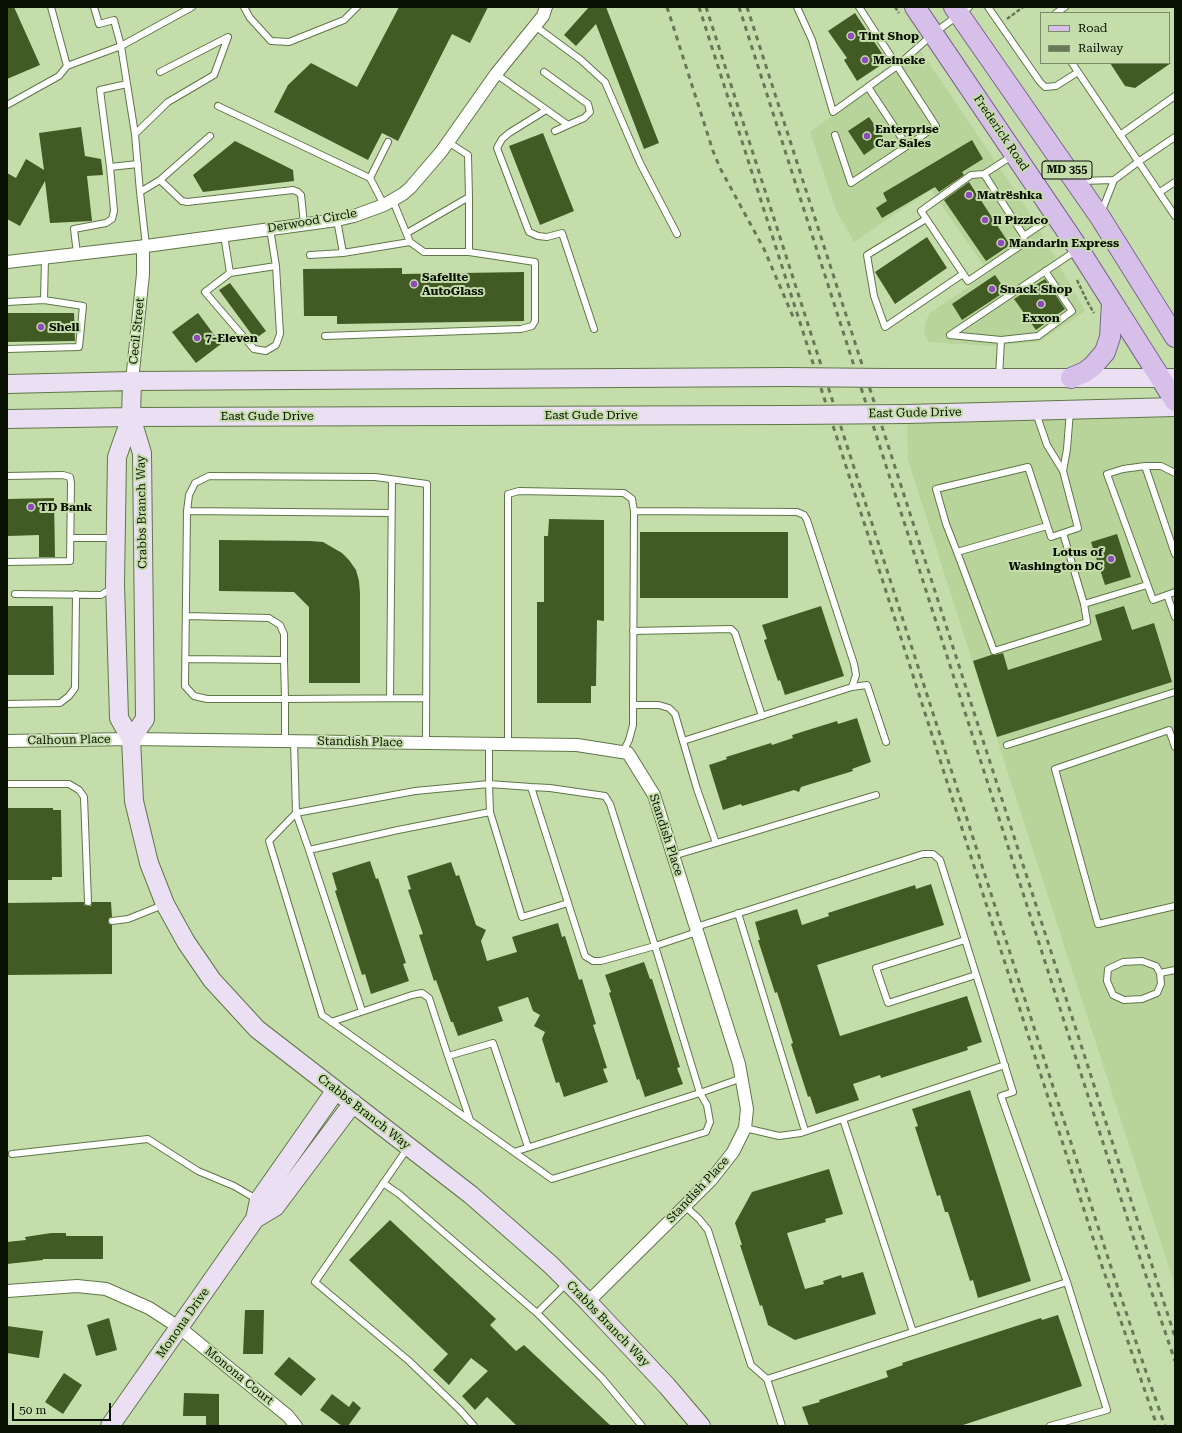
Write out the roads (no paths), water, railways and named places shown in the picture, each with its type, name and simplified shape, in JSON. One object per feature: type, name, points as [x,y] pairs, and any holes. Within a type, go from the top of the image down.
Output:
[{"type":"main road","name":"Frederick Road","points":[[915,7],[1079,249],[1151,363],[1167,378],[1175,401]]},
{"type":"main road","name":"MD 355","points":[[961,10],[1100,217],[1175,336]]},
{"type":"main road","points":[[1071,378],[1085,372],[1093,366],[1105,352],[1110,337],[1112,303]]},
{"type":"main road","points":[[7,384],[132,381],[787,377],[1167,378]]},
{"type":"main road","name":"Cecil Street","points":[[131,417],[132,381]]},
{"type":"main road","name":"East Gude Drive","points":[[7,419],[131,417],[907,414],[1175,407]]},
{"type":"main road","name":"Crabbs Branch Way","points":[[131,417],[117,457],[115,586],[119,718],[131,739],[134,801],[149,863],[165,904],[186,942],[212,980],[257,1029],[471,1195],[551,1265],[588,1302],[701,1426]]},
{"type":"main road","name":"Crabbs Branch Way","points":[[131,417],[142,453],[145,719],[131,739]]},
{"type":"main road","name":"Monona Drive","points":[[255,1219],[259,1200],[336,1090]]},
{"type":"main road","name":"Monona Drive","points":[[110,1426],[255,1219],[275,1207],[353,1103]]},
{"type":"street","name":"Derwood Circle","points":[[7,262],[145,246],[337,220],[354,216],[388,203],[410,188],[448,142],[496,74],[543,16],[546,7]]},
{"type":"street","name":"Cecil Street","points":[[132,381],[145,246]]},
{"type":"street","name":"Standish Place","points":[[131,739],[577,745],[628,753],[654,795],[739,1064],[747,1109],[745,1128],[733,1152],[710,1180],[588,1302]]},
{"type":"street","name":"Calhoun Place","points":[[7,741],[131,739]]},
{"type":"street","name":"Monona Court","points":[[7,1291],[78,1286],[106,1289],[149,1308],[180,1328],[288,1416],[296,1426]]},
{"type":"lane","points":[[51,7],[67,66]]},
{"type":"lane","points":[[94,7],[99,24],[114,20],[121,46],[135,134],[145,246]]},
{"type":"lane","points":[[7,104],[59,76],[67,66],[121,46],[192,7]]},
{"type":"lane","points":[[244,7],[250,18],[271,41],[289,42],[344,20],[357,7]]},
{"type":"lane","points":[[797,7],[812,40],[834,112],[897,66],[961,10]]},
{"type":"lane","points":[[835,135],[851,183],[936,126],[859,7]]},
{"type":"lane","points":[[988,7],[1045,87],[1056,86],[1078,72]]},
{"type":"lane","points":[[535,26],[581,60],[605,82],[640,163],[677,234]]},
{"type":"lane","points":[[135,134],[168,102],[214,75],[228,37],[160,72]]},
{"type":"lane","points":[[1073,64],[1175,216]]},
{"type":"lane","points":[[544,72],[588,104],[590,112],[584,118],[555,131]]},
{"type":"lane","points":[[496,74],[568,125]]},
{"type":"lane","points":[[77,254],[74,229],[106,223],[112,218],[114,211],[110,167],[100,90],[126,84]]},
{"type":"lane","points":[[868,87],[907,146]]},
{"type":"lane","points":[[1120,135],[1175,96]]},
{"type":"lane","points":[[218,106],[370,178],[407,233],[410,242],[424,252],[469,252],[535,262],[535,321],[532,326],[521,329],[324,336]]},
{"type":"lane","points":[[546,110],[509,133],[502,139],[497,148],[529,232],[538,236],[547,237],[562,233],[594,329]]},
{"type":"lane","points":[[140,192],[160,180],[210,136]]},
{"type":"lane","points":[[1100,217],[1114,180],[1175,137]]},
{"type":"lane","points":[[370,178],[388,142]]},
{"type":"lane","points":[[448,142],[468,155],[470,198],[469,252]]},
{"type":"lane","points":[[984,174],[1024,236],[1023,244],[968,281],[920,211],[971,175],[984,174],[1015,154]]},
{"type":"lane","points":[[110,167],[138,164]]},
{"type":"lane","points":[[160,180],[182,201],[187,202],[293,190],[301,195],[304,224]]},
{"type":"lane","points":[[1076,182],[1114,180]]},
{"type":"lane","points":[[1160,192],[1175,182]]},
{"type":"lane","points":[[407,233],[470,198]]},
{"type":"lane","points":[[1024,236],[1056,215]]},
{"type":"lane","points":[[926,219],[867,255],[874,296],[885,327],[963,274]]},
{"type":"lane","points":[[337,220],[343,253]]},
{"type":"lane","points":[[270,229],[276,266],[280,334],[276,345],[266,351],[254,349],[205,292],[230,273],[276,266]]},
{"type":"lane","points":[[224,235],[230,273]]},
{"type":"lane","points":[[310,255],[343,253],[410,242]]},
{"type":"lane","points":[[1045,272],[1072,311],[1038,336],[1001,340],[950,335],[1079,249]]},
{"type":"lane","points":[[44,300],[45,258]]},
{"type":"lane","points":[[7,302],[44,300],[83,306],[79,347],[7,349]]},
{"type":"lane","points":[[999,378],[1001,340]]},
{"type":"lane","points":[[1063,471],[1067,449],[1070,409]]},
{"type":"lane","points":[[1035,410],[1047,445],[1063,471],[1078,528],[1063,533],[1051,537],[1028,467],[936,489],[946,524],[994,651],[1087,622],[1084,604],[1063,533]]},
{"type":"lane","points":[[1146,466],[1175,554]]},
{"type":"lane","points":[[1175,473],[1161,466],[1146,466],[1123,469],[1107,474],[1153,600],[1175,592]]},
{"type":"lane","points":[[7,476],[63,475],[70,477],[71,538],[70,561],[7,562]]},
{"type":"lane","points":[[426,698],[207,699],[194,696],[185,686],[187,511],[189,495],[195,483],[209,476],[375,477],[427,484],[426,743]]},
{"type":"lane","points":[[390,698],[392,480]]},
{"type":"lane","points":[[508,744],[508,494],[519,491],[624,493],[632,499],[634,511],[634,631],[633,725],[629,740],[623,752]]},
{"type":"lane","points":[[187,511],[392,512]]},
{"type":"lane","points":[[634,511],[797,512],[804,515],[807,520],[854,664],[856,675],[852,687]]},
{"type":"lane","points":[[957,552],[1047,526]]},
{"type":"lane","points":[[71,538],[116,538]]},
{"type":"lane","points":[[1084,604],[1147,585]]},
{"type":"lane","points":[[15,594],[101,594],[115,586]]},
{"type":"lane","points":[[7,704],[60,703],[76,688],[76,594]]},
{"type":"lane","points":[[1167,595],[1175,616]]},
{"type":"lane","points":[[186,616],[269,618],[280,625],[284,634],[284,699],[296,813],[362,1011]]},
{"type":"lane","points":[[634,631],[731,629],[735,633],[762,716]]},
{"type":"lane","points":[[186,659],[284,660]]},
{"type":"lane","points":[[683,741],[852,687],[867,685],[886,742]]},
{"type":"lane","points":[[1007,745],[1175,692]]},
{"type":"lane","points":[[633,705],[659,705],[669,708],[675,714],[697,789],[716,844]]},
{"type":"lane","points":[[1175,744],[1170,730],[1055,769],[1098,924],[1175,906]]},
{"type":"lane","points":[[489,743],[490,812],[522,918],[568,903]]},
{"type":"lane","points":[[7,784],[69,784],[79,790],[84,797],[88,902]]},
{"type":"lane","points":[[489,784],[550,788],[605,796],[610,804],[700,1093],[706,1105],[710,1122],[706,1132],[552,1179],[322,1015],[269,841],[296,813],[415,791],[489,784]]},
{"type":"lane","points":[[531,787],[585,956],[593,961],[601,961],[655,946],[738,913],[923,854],[933,854],[940,860],[1013,1092],[1001,1096],[1067,1282],[1107,1410],[1050,1426]]},
{"type":"lane","points":[[674,856],[876,795]]},
{"type":"lane","points":[[309,850],[398,830],[490,812]]},
{"type":"lane","points":[[112,922],[128,919],[165,904]]},
{"type":"lane","points":[[738,913],[805,1131]]},
{"type":"lane","points":[[965,940],[876,968],[888,1003],[976,975]]},
{"type":"lane","points":[[1142,961],[1156,966],[1160,973],[1161,984],[1157,992],[1142,999],[1124,1000],[1113,995],[1107,982],[1108,969],[1124,962],[1142,961]]},
{"type":"lane","points":[[1160,973],[1175,970]]},
{"type":"lane","points":[[331,1022],[422,993],[429,998],[470,1120]]},
{"type":"lane","points":[[448,1056],[493,1043],[528,1147]]},
{"type":"lane","points":[[745,1128],[779,1136],[805,1131],[1005,1065]]},
{"type":"lane","points":[[514,1152],[700,1093],[742,1078]]},
{"type":"lane","points":[[842,1119],[913,1332]]},
{"type":"lane","points":[[12,1154],[148,1139],[198,1171],[234,1186],[259,1200]]},
{"type":"lane","points":[[409,1146],[315,1282],[410,1361],[460,1410],[474,1426]]},
{"type":"lane","points":[[383,1183],[399,1194],[537,1313],[602,1378],[642,1426]]},
{"type":"lane","points":[[685,1206],[708,1230],[751,1365],[767,1379],[782,1426]]},
{"type":"lane","points":[[537,1313],[567,1282]]},
{"type":"lane","points":[[767,1379],[1067,1282]]},
{"type":"railway","points":[[667,7],[713,151],[720,168],[764,249],[794,319]]},
{"type":"railway","points":[[699,7],[1102,1266],[1157,1426]]},
{"type":"railway","points":[[706,7],[1110,1264],[1165,1426]]},
{"type":"railway","points":[[739,7],[1139,1255],[1175,1361]]},
{"type":"railway","points":[[747,7],[1175,1337]]},
{"type":"place","name":"Tint Shop","points":[[851,36]]},
{"type":"place","name":"Meineke","points":[[865,60]]},
{"type":"place","name":"Enterprise Car Sales","points":[[867,136]]},
{"type":"place","name":"Matrëshka","points":[[969,195]]},
{"type":"place","name":"Il Pizzico","points":[[985,220]]},
{"type":"place","name":"Mandarin Express","points":[[1001,243]]},
{"type":"place","name":"Safelite AutoGlass","points":[[414,284]]},
{"type":"place","name":"Snack Shop","points":[[992,289]]},
{"type":"place","name":"Exxon","points":[[1041,304]]},
{"type":"place","name":"Shell","points":[[41,327]]},
{"type":"place","name":"7-Eleven","points":[[197,338]]},
{"type":"place","name":"TD Bank","points":[[31,507]]},
{"type":"place","name":"Lotus of Washington DC","points":[[1111,559]]}]
